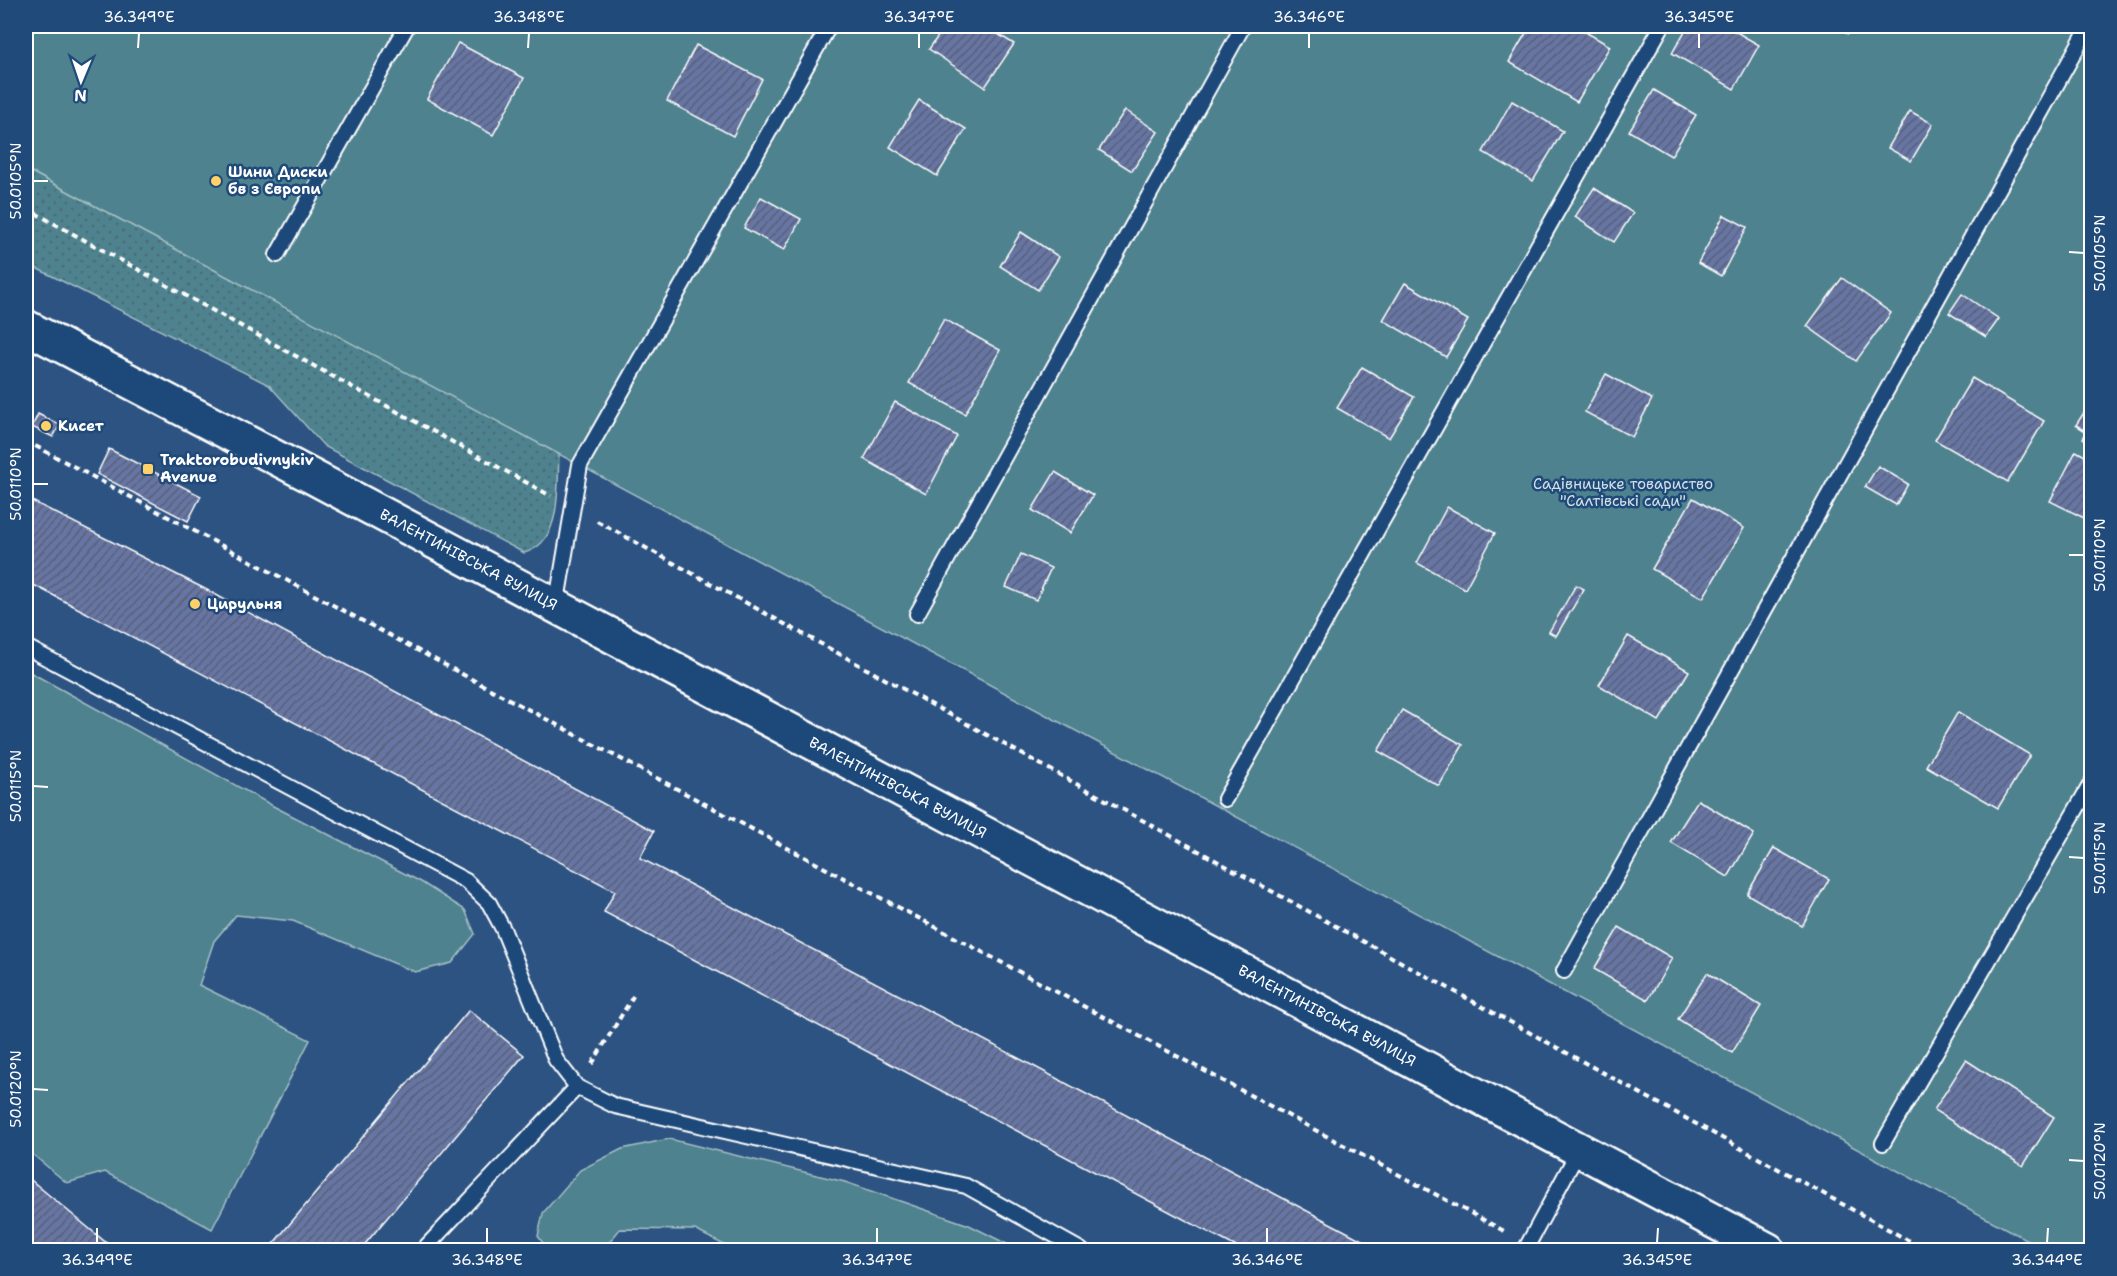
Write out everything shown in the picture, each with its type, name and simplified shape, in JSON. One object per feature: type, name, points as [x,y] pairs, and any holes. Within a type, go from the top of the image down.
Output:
[{"type":"street","name":"ВАЛЕНТИНІВСЬКА ВУЛИЦЯ","points":[[26,327],[1768,1251]]},
{"type":"lane","points":[[276,255],[407,26]]},
{"type":"lane","points":[[556,607],[580,465],[829,26]]},
{"type":"lane","points":[[917,614],[1243,26]]},
{"type":"lane","points":[[1226,799],[1662,26]]},
{"type":"lane","points":[[1564,970],[2089,26]]},
{"type":"lane","points":[[26,647],[466,881],[489,903],[504,929],[556,1060],[577,1088],[615,1106],[966,1186],[1081,1251]]},
{"type":"lane","points":[[1883,1143],[2091,782]]},
{"type":"lane","points":[[423,1251],[577,1088]]},
{"type":"lane","points":[[1527,1247],[1579,1150]]},
{"type":"path","points":[[26,208],[1926,1251]]},
{"type":"path","points":[[26,441],[1527,1247]]},
{"type":"path","points":[[577,1088],[635,993]]},
{"type":"green space","name":"Садівницьке товариство \"Салтівські сади\"","points":[[26,26],[2091,26],[2091,1250],[2046,1250],[26,169]]},
{"type":"green space","points":[[26,169],[559,454],[555,512],[546,538],[537,547],[524,553],[324,446],[269,385],[26,263]]},
{"type":"green space","points":[[26,670],[275,807],[421,882],[465,910],[475,934],[452,963],[415,972],[293,921],[236,915],[214,941],[199,985],[310,1040],[212,1229],[105,1172],[67,1183],[26,1149]]},
{"type":"green space","points":[[669,1139],[845,1182],[969,1225],[1019,1250],[734,1250],[695,1230],[620,1229],[603,1250],[548,1250],[538,1236],[543,1213],[580,1170],[622,1149]]},
{"type":"building","points":[[945,26],[985,26],[1014,44],[985,87],[929,49]]},
{"type":"building","points":[[1530,26],[1575,26],[1610,46],[1577,102],[1509,62]]},
{"type":"building","points":[[1688,26],[1726,26],[1759,45],[1734,89],[1672,53]]},
{"type":"building","points":[[1833,26],[1853,26],[1848,34]]},
{"type":"building","points":[[458,43],[524,78],[493,135],[427,99]]},
{"type":"building","points":[[696,45],[762,79],[733,136],[667,101]]},
{"type":"building","points":[[1654,90],[1696,115],[1671,156],[1629,131]]},
{"type":"building","points":[[919,100],[966,129],[937,176],[890,147]]},
{"type":"building","points":[[1512,101],[1563,131],[1533,181],[1483,152]]},
{"type":"building","points":[[1125,110],[1158,132],[1132,171],[1099,150]]},
{"type":"building","points":[[1910,111],[1933,124],[1911,161],[1888,148]]},
{"type":"building","points":[[1594,188],[1633,213],[1614,242],[1575,217]]},
{"type":"building","points":[[761,197],[801,219],[784,250],[744,228]]},
{"type":"building","points":[[1724,215],[1747,227],[1721,276],[1698,263]]},
{"type":"building","points":[[1021,232],[1059,257],[1038,290],[1000,266]]},
{"type":"building","points":[[1842,278],[1891,313],[1856,361],[1807,326]]},
{"type":"building","points":[[1405,283],[1468,320],[1446,357],[1383,320]]},
{"type":"building","points":[[1962,294],[1999,319],[1986,337],[1949,313]]},
{"type":"building","points":[[944,319],[1000,350],[965,414],[909,383]]},
{"type":"building","points":[[1362,367],[1414,397],[1389,438],[1337,408]]},
{"type":"building","points":[[1606,374],[1652,399],[1632,437],[1585,412]]},
{"type":"building","points":[[1972,378],[2044,421],[2008,482],[1935,440]]},
{"type":"building","points":[[895,402],[957,436],[926,494],[864,459]]},
{"type":"building","name":"Кисет","points":[[38,414],[60,425],[53,437],[32,427]]},
{"type":"building","points":[[2083,414],[2092,420],[2092,444],[2083,438],[2087,432],[2076,425]]},
{"type":"building","points":[[109,449],[201,496],[188,521],[97,474]]},
{"type":"building","points":[[2076,451],[2092,460],[2092,522],[2050,501]]},
{"type":"building","points":[[1878,466],[1908,484],[1896,505],[1865,487]]},
{"type":"building","points":[[1055,472],[1093,495],[1070,533],[1032,510]]},
{"type":"building","points":[[26,498],[205,589],[654,831],[640,858],[1381,1250],[1242,1250],[604,912],[615,891],[26,581]]},
{"type":"building","points":[[1693,498],[1744,528],[1703,598],[1652,569]]},
{"type":"building","points":[[1447,507],[1495,533],[1465,589],[1417,563]]},
{"type":"building","points":[[1021,554],[1051,568],[1036,600],[1006,587]]},
{"type":"building","points":[[1576,585],[1584,589],[1556,636],[1549,632]]},
{"type":"building","points":[[1628,636],[1689,671],[1659,721],[1599,685]]},
{"type":"building","points":[[1402,710],[1463,745],[1439,786],[1378,751]]},
{"type":"building","points":[[1958,712],[2030,755],[1998,808],[1926,766]]},
{"type":"building","points":[[1698,800],[1754,834],[1728,877],[1671,843]]},
{"type":"building","points":[[1774,848],[1829,879],[1802,926],[1747,894]]},
{"type":"building","points":[[1619,927],[1672,958],[1648,1000],[1594,969]]},
{"type":"building","points":[[1707,973],[1761,1006],[1732,1053],[1678,1019]]},
{"type":"building","points":[[469,1010],[524,1055],[360,1250],[268,1250]]},
{"type":"building","points":[[1966,1060],[2054,1117],[2023,1166],[1934,1110]]},
{"type":"building","points":[[26,1176],[115,1250],[26,1250]]},
{"type":"place","name":"Шини Диски бв з Європи","points":[[216,181]]},
{"type":"place","name":"Кисет","points":[[46,426]]},
{"type":"place","name":"Traktorobudivnykiv Avenue","points":[[148,469]]},
{"type":"place","name":"Цирульня","points":[[195,604]]}]
